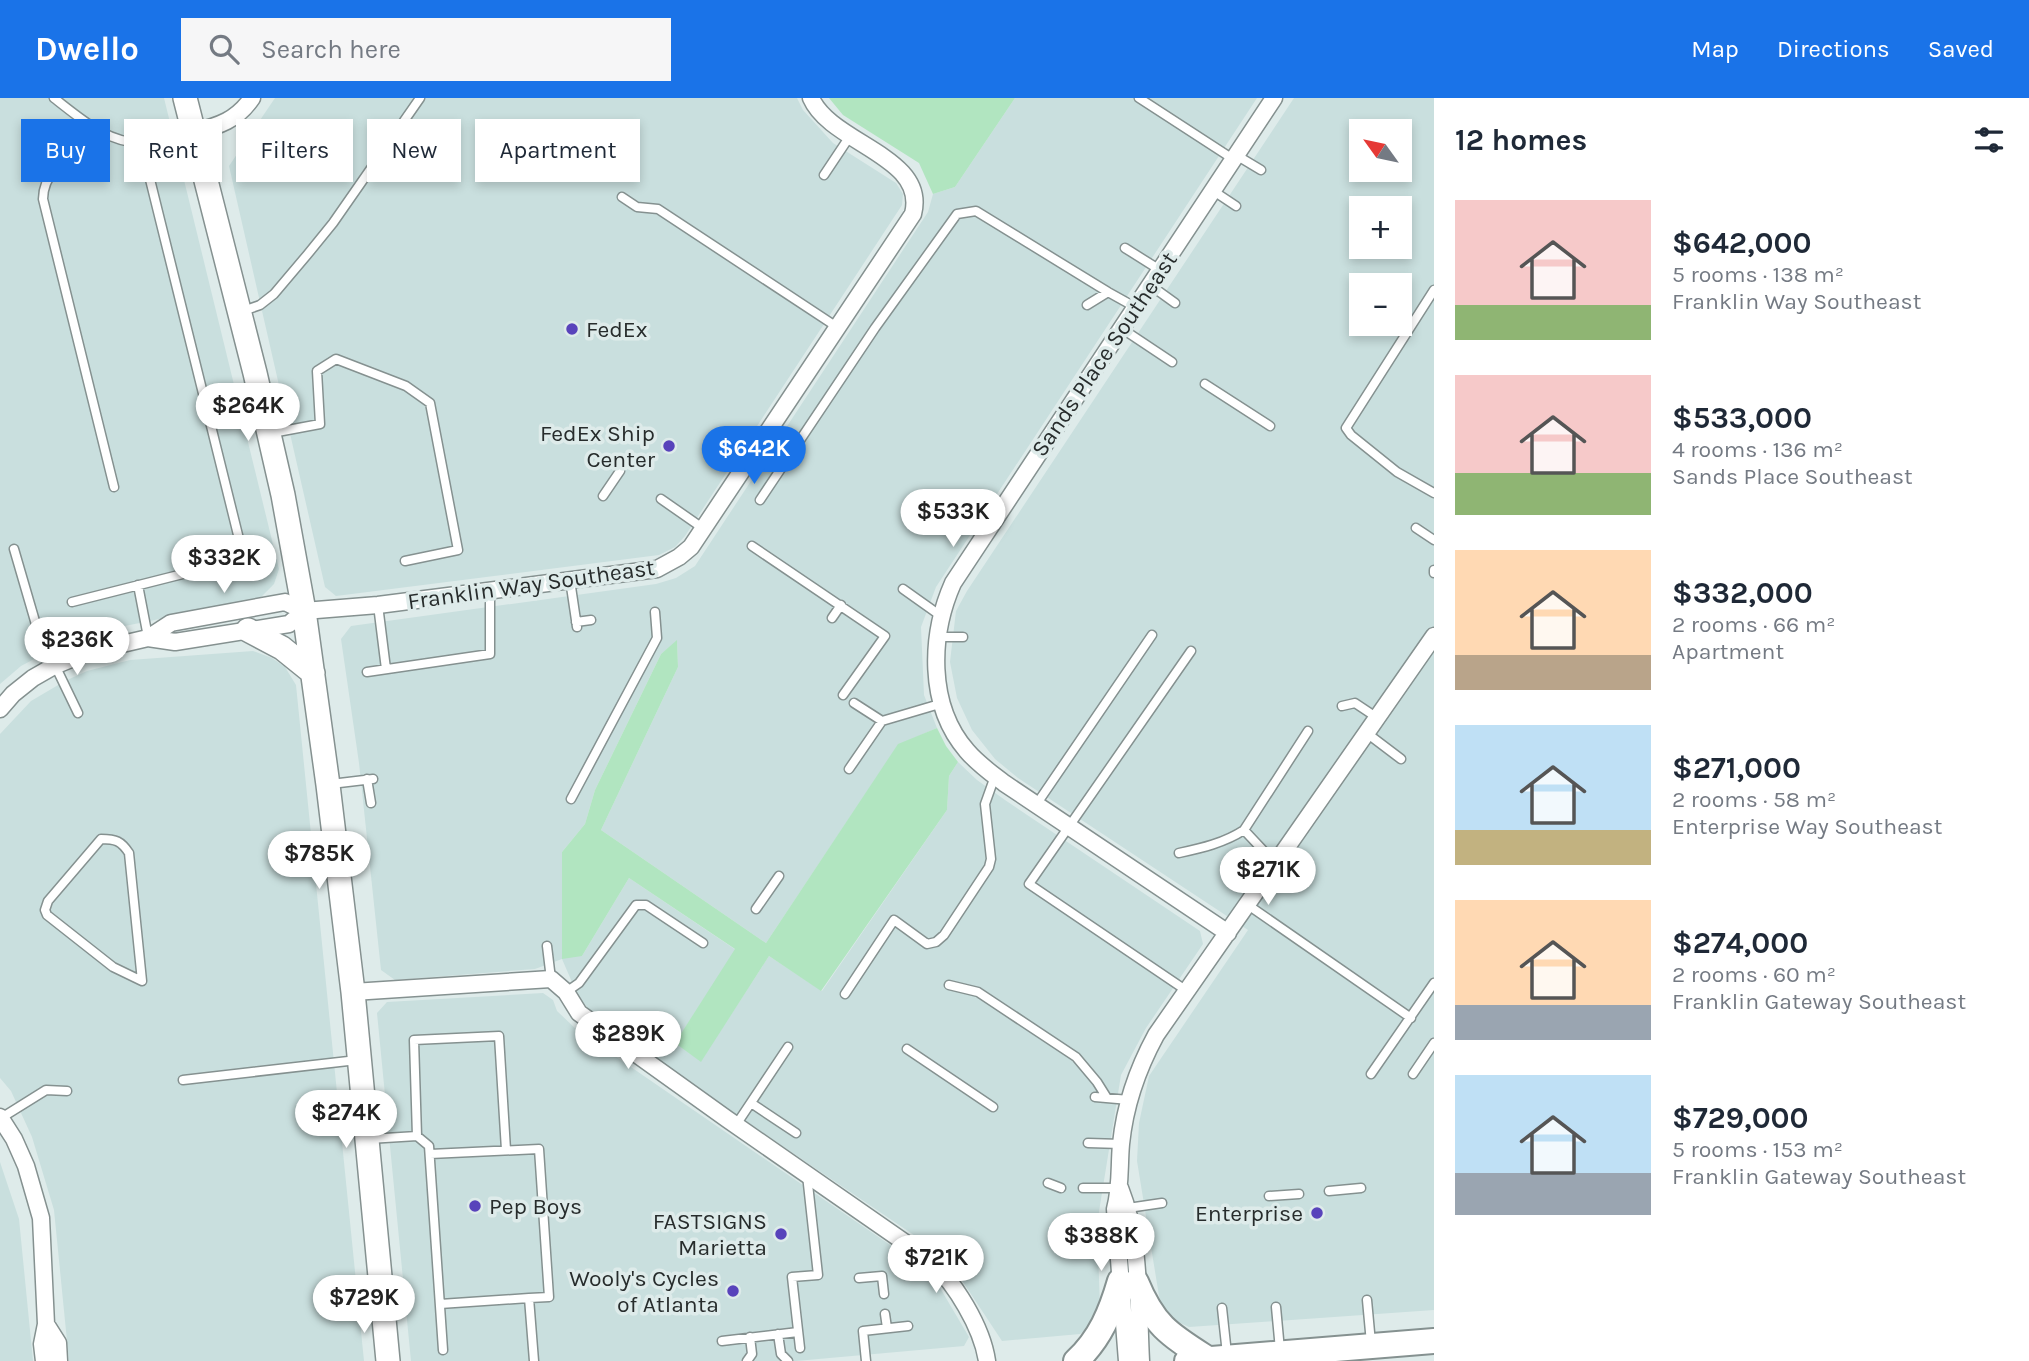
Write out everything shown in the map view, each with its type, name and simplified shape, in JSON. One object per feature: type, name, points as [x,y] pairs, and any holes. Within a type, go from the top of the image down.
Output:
[{"type":"main road","points":[[1076,1361],[1098,1335],[1128,1282],[1153,1318],[1171,1335],[1208,1359],[1280,1353],[1325,1355],[1371,1346],[1403,1348],[1434,1341]]},
{"type":"street","points":[[185,98],[191,119]]},
{"type":"street","points":[[222,124],[236,116],[252,98]]},
{"type":"street","name":"Franklin Way Southeast","points":[[304,611],[378,605],[657,569],[691,547],[913,214],[916,202],[914,189],[900,169],[828,121],[814,106],[811,98]]},
{"type":"street","name":"Sands Place Southeast","points":[[1228,933],[1036,805],[995,776],[966,750],[943,702],[935,649],[941,616],[953,583],[1274,98]]},
{"type":"street","points":[[206,182],[283,495],[304,611],[353,992],[388,1361]]},
{"type":"street","points":[[0,709],[33,678],[54,666],[88,652],[148,638],[171,624],[285,602],[304,611]]},
{"type":"street","points":[[148,638],[175,642],[289,624],[304,611]]},
{"type":"street","points":[[248,630],[282,648],[313,673]]},
{"type":"street","points":[[1142,1361],[1115,1209],[1120,1188],[1121,1144],[1129,1100],[1144,1058],[1187,991],[1379,719],[1434,636]]},
{"type":"street","points":[[353,992],[551,979],[566,992],[579,1013],[919,1251],[940,1269],[978,1330],[984,1342],[987,1361]]},
{"type":"street","points":[[0,1118],[14,1139],[26,1166],[41,1218],[46,1324],[42,1344],[44,1361]]},
{"type":"street","points":[[1120,1188],[1128,1208],[1132,1230],[1127,1361]]},
{"type":"street","points":[[46,1324],[58,1343],[59,1361]]},
{"type":"lane","points":[[54,98],[82,119]]},
{"type":"lane","points":[[239,312],[260,305],[274,294],[333,223],[419,98]]},
{"type":"lane","points":[[1139,98],[1261,170]]},
{"type":"lane","points":[[824,175],[850,136]]},
{"type":"lane","points":[[46,182],[43,199],[114,487]]},
{"type":"lane","points":[[72,602],[238,559],[240,543],[151,182]]},
{"type":"lane","points":[[1213,190],[1236,206]]},
{"type":"lane","points":[[622,197],[637,206],[658,209],[837,327]]},
{"type":"lane","points":[[760,500],[875,328],[957,214],[976,211],[1135,307]]},
{"type":"lane","points":[[1125,248],[1160,270]]},
{"type":"lane","points":[[1150,285],[1175,303]]},
{"type":"lane","points":[[1434,290],[1346,428],[1396,472],[1434,493]]},
{"type":"lane","points":[[1087,306],[1108,292]]},
{"type":"lane","points":[[1121,328],[1172,362]]},
{"type":"lane","points":[[269,434],[320,424],[317,371],[336,359],[406,386],[430,403],[458,550],[405,561]]},
{"type":"lane","points":[[1205,384],[1270,426]]},
{"type":"lane","points":[[603,496],[620,471]]},
{"type":"lane","points":[[660,499],[704,529]]},
{"type":"lane","points":[[1416,528],[1434,540]]},
{"type":"lane","points":[[752,546],[885,636],[843,695]]},
{"type":"lane","points":[[15,549],[37,628],[78,713]]},
{"type":"lane","points":[[570,580],[577,624],[591,620]]},
{"type":"lane","points":[[138,585],[148,638]]},
{"type":"lane","points":[[903,589],[941,616]]},
{"type":"lane","points":[[367,671],[491,654],[490,591]]},
{"type":"lane","points":[[378,605],[386,669]]},
{"type":"lane","points":[[832,618],[841,605]]},
{"type":"lane","points":[[571,799],[657,638],[655,612]]},
{"type":"lane","points":[[1036,805],[1152,635]]},
{"type":"lane","points":[[937,637],[963,637]]},
{"type":"lane","points":[[1187,991],[1029,884],[1191,651]]},
{"type":"lane","points":[[854,702],[882,721]]},
{"type":"lane","points":[[849,769],[882,721],[943,702]]},
{"type":"lane","points":[[1342,706],[1355,703],[1379,719]]},
{"type":"lane","points":[[1179,853],[1231,838],[1244,830],[1308,731]]},
{"type":"lane","points":[[1368,734],[1401,759]]},
{"type":"lane","points":[[845,994],[894,920],[927,943],[936,942],[944,935],[989,867],[991,859],[985,804],[995,776]]},
{"type":"lane","points":[[328,785],[370,779],[371,803]]},
{"type":"lane","points":[[1244,830],[1276,864]]},
{"type":"lane","points":[[101,839],[115,839],[122,843],[128,853],[142,981],[113,967],[54,922],[45,910],[48,901],[101,839]]},
{"type":"lane","points":[[756,909],[779,876]]},
{"type":"lane","points":[[566,992],[579,983],[636,905],[646,905],[703,943]]},
{"type":"lane","points":[[1248,905],[1410,1018]]},
{"type":"lane","points":[[547,946],[551,979]]},
{"type":"lane","points":[[1371,1074],[1434,983]]},
{"type":"lane","points":[[949,985],[978,992],[1076,1057],[1107,1098]]},
{"type":"lane","points":[[417,1136],[414,1040],[499,1036],[506,1150]]},
{"type":"lane","points":[[1413,1074],[1434,1043]]},
{"type":"lane","points":[[736,1125],[788,1047]]},
{"type":"lane","points":[[906,1049],[993,1107]]},
{"type":"lane","points":[[183,1080],[359,1060]]},
{"type":"lane","points":[[0,1118],[47,1090],[67,1091]]},
{"type":"lane","points":[[1095,1097],[1129,1100]]},
{"type":"lane","points":[[751,1103],[796,1133]]},
{"type":"lane","points":[[367,1139],[417,1136],[426,1141],[430,1154],[443,1350]]},
{"type":"lane","points":[[1088,1143],[1121,1144]]},
{"type":"lane","points":[[430,1154],[540,1149],[550,1297],[440,1304]]},
{"type":"lane","points":[[800,1348],[792,1277],[818,1275],[807,1175]]},
{"type":"lane","points":[[1048,1182],[1061,1188]]},
{"type":"lane","points":[[1083,1188],[1120,1188]]},
{"type":"lane","points":[[1329,1191],[1361,1188]]},
{"type":"lane","points":[[1269,1196],[1299,1194]]},
{"type":"lane","points":[[1128,1208],[1162,1203]]},
{"type":"lane","points":[[859,1278],[882,1276],[884,1294]]},
{"type":"lane","points":[[529,1298],[534,1361]]},
{"type":"lane","points":[[1367,1300],[1371,1346]]},
{"type":"lane","points":[[1276,1307],[1280,1353]]},
{"type":"lane","points":[[1208,1359],[1222,1308]]},
{"type":"lane","points":[[885,1314],[887,1328]]},
{"type":"lane","points":[[866,1361],[863,1331],[908,1326]]},
{"type":"lane","points":[[722,1340],[798,1332]]},
{"type":"lane","points":[[778,1334],[781,1354],[788,1361]]},
{"type":"lane","points":[[747,1361],[752,1353],[750,1337]]},
{"type":"shaded area","points":[[0,98],[164,98],[169,119],[124,119],[124,182],[185,182],[279,569],[274,584],[259,599],[100,631],[68,641],[21,666],[0,684]]},
{"type":"shaded area","points":[[275,98],[797,98],[803,110],[833,143],[896,183],[903,194],[902,205],[685,536],[675,547],[659,555],[336,596],[325,587],[229,166],[236,156],[236,182],[353,182],[353,119],[261,119]]},
{"type":"shaded area","points":[[1015,98],[1257,98],[936,587],[921,627],[924,695],[937,728],[898,745],[766,943],[601,830],[678,667],[677,641],[661,654],[595,790],[585,824],[562,852],[582,956],[629,878],[736,950],[675,1043],[701,1061],[769,956],[822,991],[947,810],[949,776],[958,762],[1005,800],[1200,931],[1203,944],[1146,1028],[1121,1075],[1097,1224],[1100,1306],[1092,1324],[1080,1334],[1002,1341],[955,1270],[936,1250],[688,1082],[592,1013],[578,996],[562,959],[535,969],[395,980],[381,970],[359,763],[341,639],[351,626],[656,584],[676,578],[695,566],[928,212],[933,194],[955,187]]},
{"type":"shaded area","points":[[1294,98],[1434,98],[1434,1310],[1189,1327],[1174,1320],[1161,1308],[1137,1161],[1139,1123],[1149,1076],[1248,930],[1018,778],[995,759],[972,730],[957,698],[950,662],[956,611]]},
{"type":"shaded area","points":[[253,651],[272,658],[285,667],[296,685],[364,1361],[69,1361],[54,1210],[32,1137],[11,1091],[0,1078],[0,734],[31,701],[87,671],[130,660]]},
{"type":"shaded area","points":[[543,993],[553,1000],[557,1011],[577,1030],[933,1276],[969,1337],[964,1346],[796,1361],[411,1361],[377,1013],[387,1002]]},
{"type":"shaded area","points":[[0,1162],[19,1219],[33,1361],[0,1361]]},
{"type":"green space","points":[[829,98],[1015,98],[955,187],[933,194],[919,163],[843,115]]},
{"type":"green space","points":[[677,640],[678,667],[601,830],[766,943],[898,744],[937,728],[958,762],[949,776],[947,810],[821,991],[769,956],[701,1062],[675,1043],[735,949],[629,878],[582,956],[562,959],[562,852],[585,824],[595,790],[661,654]]},
{"type":"place","name":"FedEx","points":[[572,329]]},
{"type":"place","name":"FedEx Ship Center","points":[[669,446]]},
{"type":"place","name":"Pep Boys","points":[[475,1206]]},
{"type":"place","name":"Enterprise","points":[[1317,1213]]},
{"type":"place","name":"FASTSIGNS Marietta","points":[[781,1234]]},
{"type":"place","name":"Wooly's Cycles of Atlanta","points":[[733,1291]]}]
